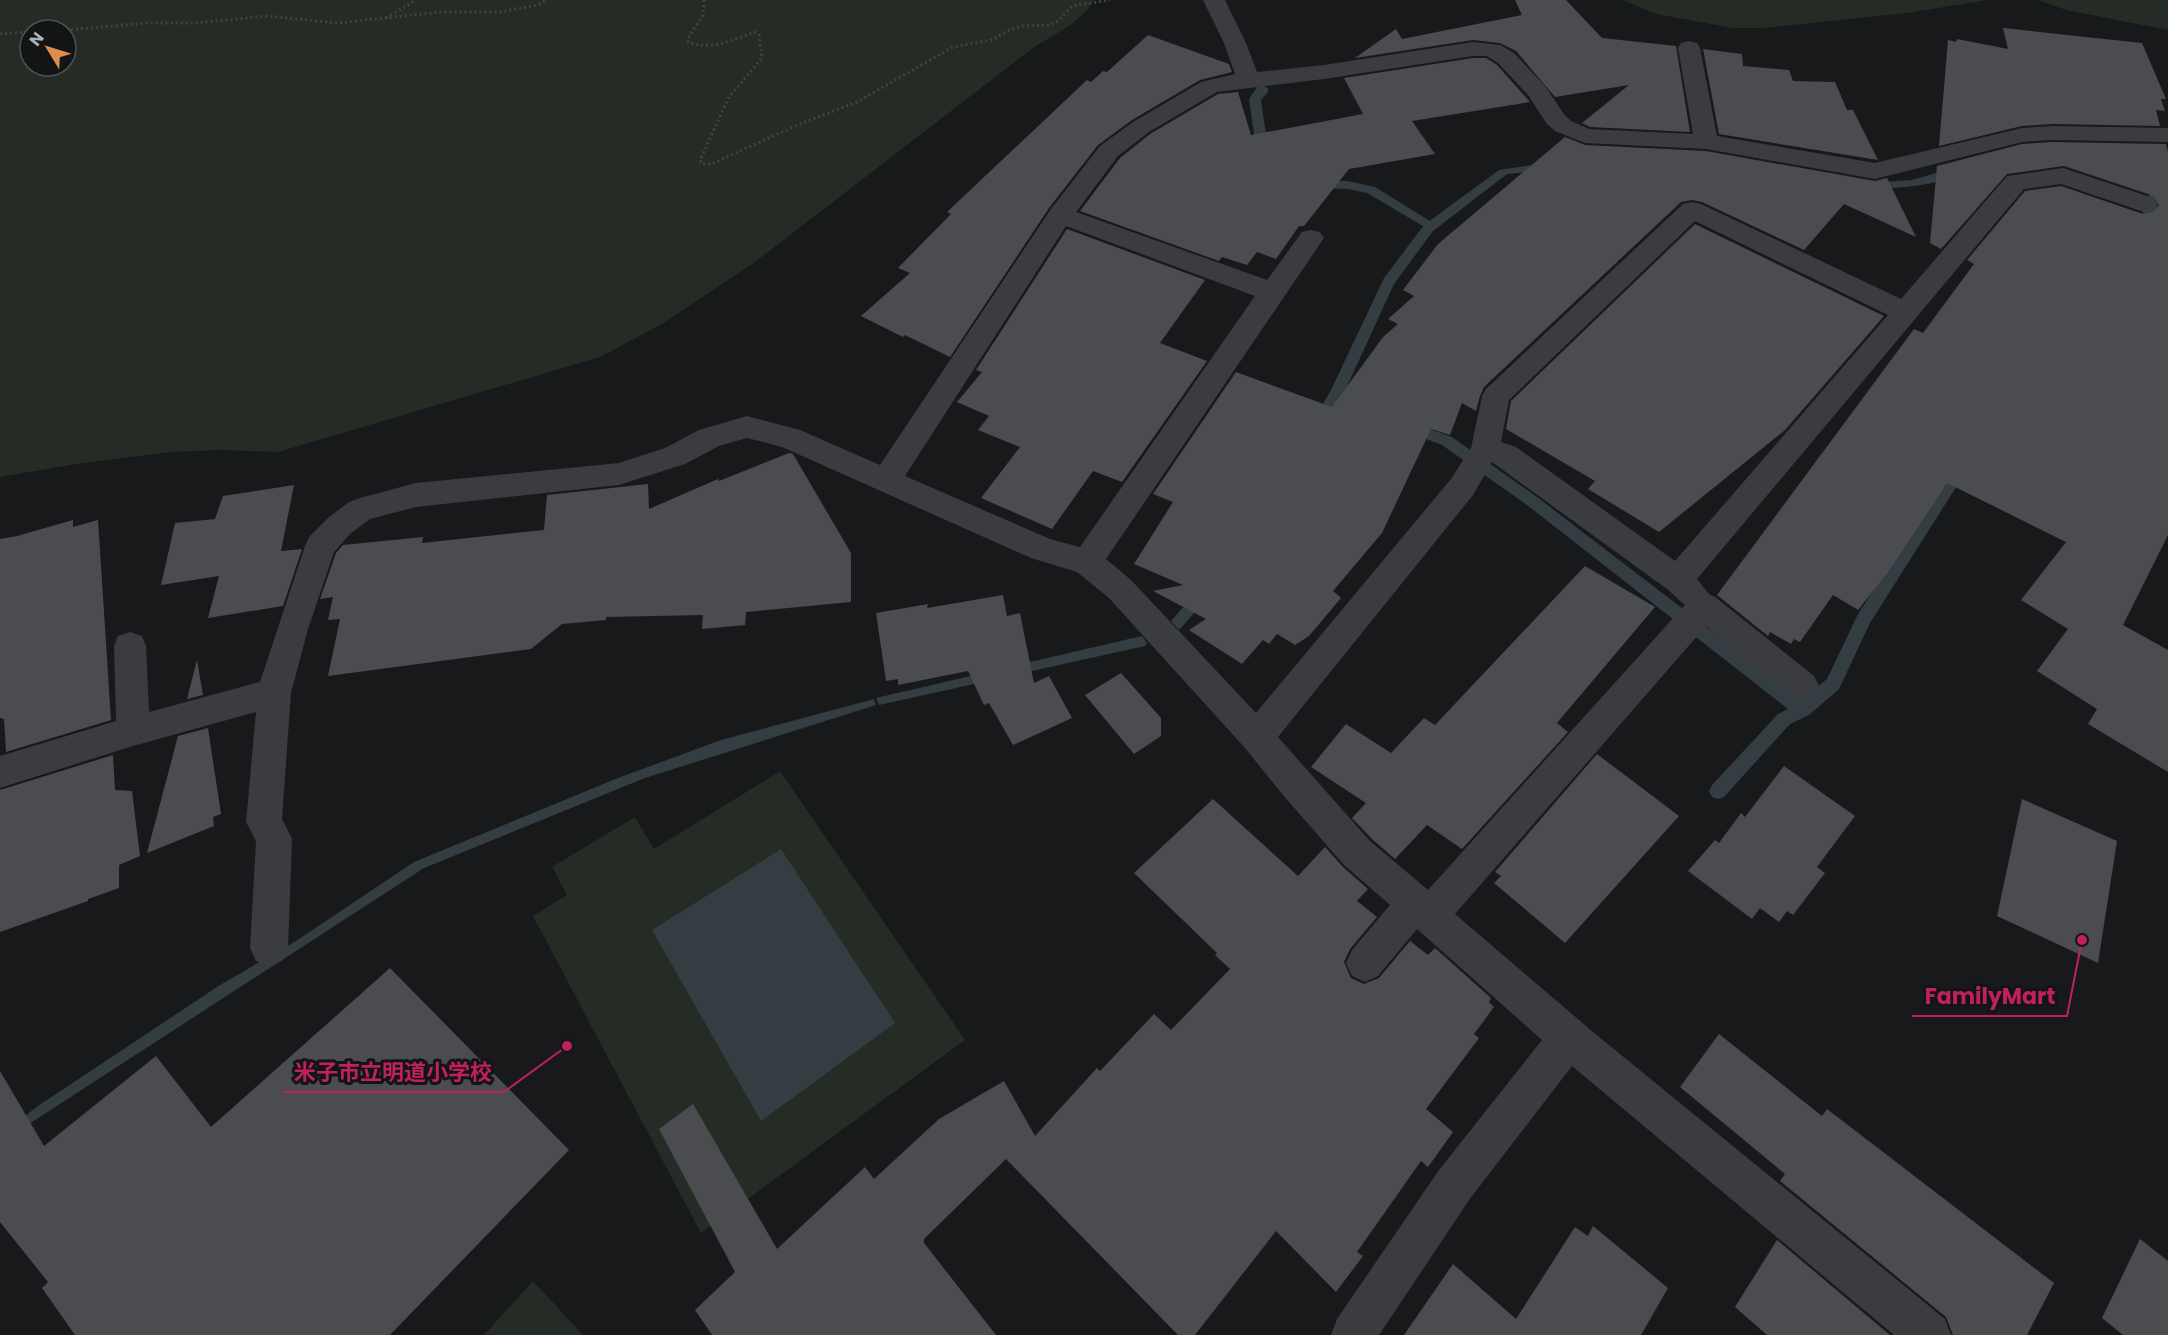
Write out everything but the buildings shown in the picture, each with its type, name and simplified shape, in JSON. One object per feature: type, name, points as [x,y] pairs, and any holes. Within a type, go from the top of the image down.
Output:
[{"type":"street","points":[[1214,0],[1235,43],[1248,80]]},
{"type":"street","points":[[1689,48],[1706,142]]},
{"type":"street","points":[[886,480],[1060,215],[1109,151],[1141,127],[1209,87],[1483,49],[1492,50],[1506,58],[1537,91],[1563,126],[1575,133],[1595,137],[1706,142],[1875,171],[1891,169],[2022,135],[2053,133],[2168,135]]},
{"type":"street","points":[[1678,580],[2016,182],[2063,176],[2144,204]]},
{"type":"street","points":[[1257,736],[1462,487],[1485,449],[1496,396],[1692,210],[1905,312]]},
{"type":"street","points":[[1060,215],[1272,292]]},
{"type":"street","points":[[1087,562],[1311,238]]},
{"type":"street","points":[[269,948],[274,839],[264,822],[274,693],[292,629],[320,546],[339,526],[360,510],[416,495],[620,474],[675,456],[709,438],[747,427],[790,438],[1042,549],[1087,562],[1120,589],[1257,736],[1295,784],[1357,853],[1569,1038],[1929,1335]]},
{"type":"street","points":[[1485,449],[1506,455],[1678,580],[1704,606],[1802,686]]},
{"type":"street","points":[[1365,963],[1423,909],[1583,745],[1704,606]]},
{"type":"street","points":[[130,646],[133,731]]},
{"type":"street","points":[[0,772],[133,731],[274,693]]},
{"type":"street","points":[[1353,1335],[1454,1185],[1569,1038]]},
{"type":"path","points":[[384,20],[416,0]]},
{"type":"path","points":[[78,29],[147,23],[196,23],[268,16],[337,23],[384,20],[441,12],[501,12],[537,5],[547,0]]},
{"type":"path","points":[[704,0],[703,15],[688,38],[688,42],[696,47],[710,46],[754,32],[759,35],[762,58],[729,97],[700,160],[702,164],[711,164],[800,124],[858,102],[953,47],[992,40],[1022,26],[1049,25],[1058,21],[1072,6],[1110,0]]},
{"type":"path","points":[[0,34],[18,33]]},
{"type":"shaded area","points":[[0,0],[1094,0],[1075,21],[1033,48],[755,262],[662,324],[600,357],[278,452],[222,450],[170,452],[76,464],[0,477]]},
{"type":"shaded area","points":[[1623,0],[1988,0],[1907,13],[1764,28],[1733,28],[1656,14]]},
{"type":"shaded area","points":[[2038,0],[2168,0],[2168,30],[2066,10]]},
{"type":"shaded area","points":[[2127,149],[2168,151],[2168,158],[2130,154],[1950,178],[1919,185],[1868,189],[1564,169],[1507,174],[1433,231],[1394,284],[1343,395],[1257,543],[1179,630],[1171,621],[1245,537],[1331,390],[1384,278],[1424,225],[1499,170],[1552,162],[1882,182],[1912,180],[1954,168]]},
{"type":"shaded area","points":[[1142,636],[1147,643],[1145,646],[879,705],[876,698]]},
{"type":"shaded area","points":[[874,699],[876,705],[645,778],[424,868],[32,1122],[0,1146],[0,1135],[38,1106],[220,985],[296,941],[414,862],[618,778],[721,740]]},
{"type":"shaded area","points":[[780,771],[965,1040],[701,1233],[533,916],[567,895],[552,867],[635,817],[654,849]]},
{"type":"shaded area","points":[[781,849],[895,1023],[761,1121],[652,930]]},
{"type":"shaded area","points":[[533,1281],[583,1335],[484,1335]]},
{"type":"waterway","points":[[1262,88],[1262,92],[1255,99],[1263,155]]},
{"type":"waterway","points":[[2141,234],[2168,159]]},
{"type":"waterway","points":[[1315,185],[1348,185],[1371,190],[1432,226]]},
{"type":"waterway","points":[[1407,426],[1447,441],[1532,501],[1721,645],[1802,710]]},
{"type":"waterway","points":[[1718,791],[1784,719],[1803,710],[1833,684],[1864,619],[1963,465]]},
{"type":"place","name":"FamilyMart","points":[[2082,940]]},
{"type":"place","name":"米子市立明道小学校","points":[[567,1046]]}]
